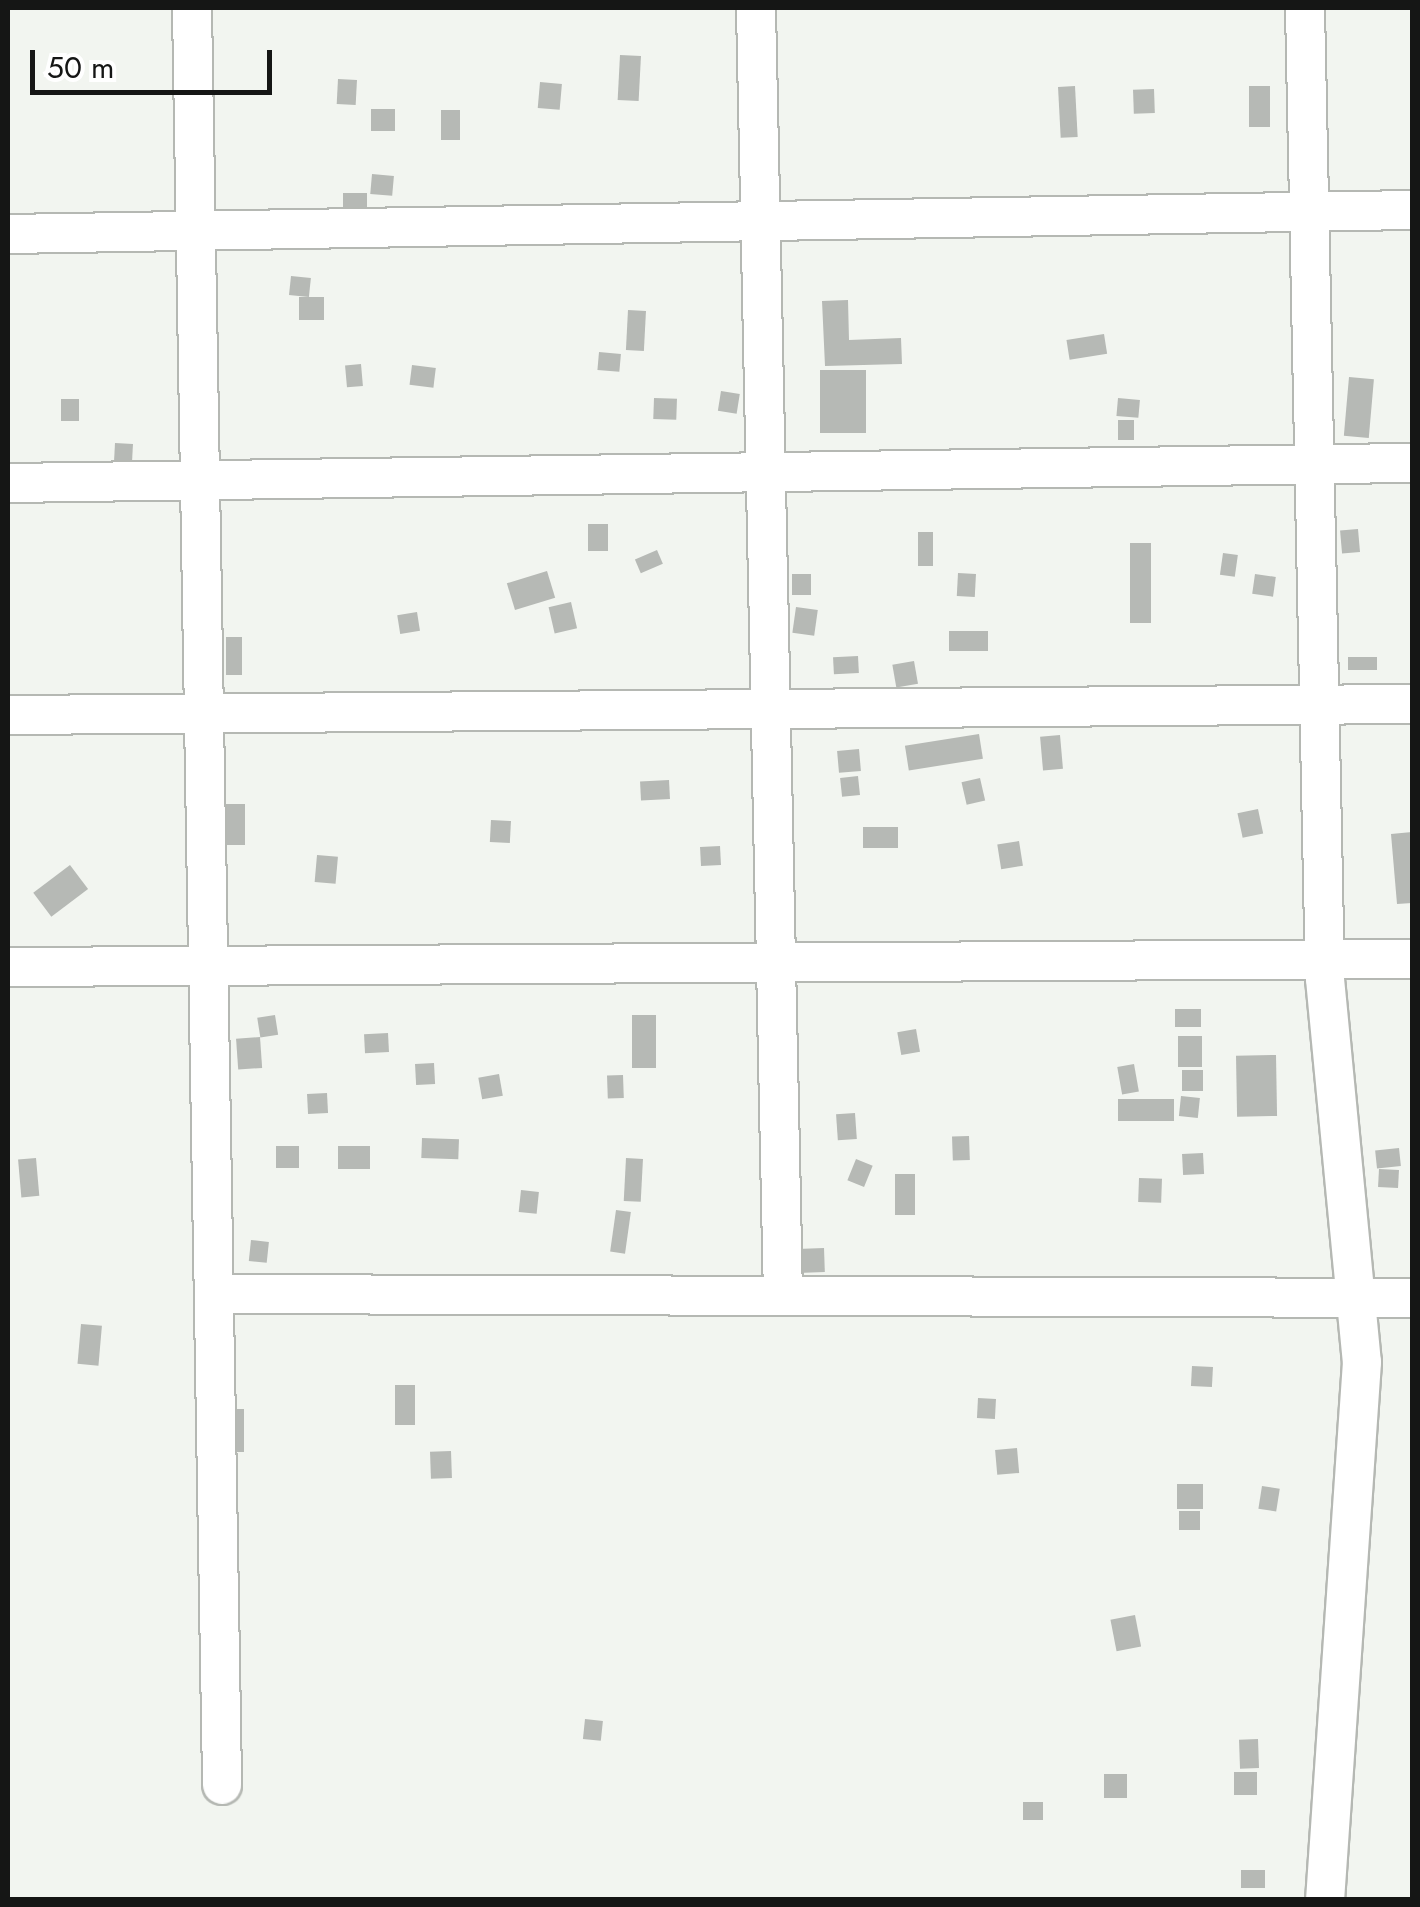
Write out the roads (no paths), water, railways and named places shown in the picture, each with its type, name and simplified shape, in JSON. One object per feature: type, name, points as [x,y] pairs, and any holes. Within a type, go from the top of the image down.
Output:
[{"type":"street","points":[[192,8],[210,720],[222,1785]]},
{"type":"street","points":[[756,8],[782,1296]]},
{"type":"street","points":[[1305,8],[1325,958],[1362,1362],[1325,1900]]},
{"type":"street","points":[[8,234],[1412,210]]},
{"type":"street","points":[[8,483],[766,468],[1314,468],[1412,463]]},
{"type":"street","points":[[8,715],[210,720],[1412,704]]},
{"type":"street","points":[[8,967],[1412,958]]},
{"type":"street","points":[[216,1294],[1412,1298]]}]
